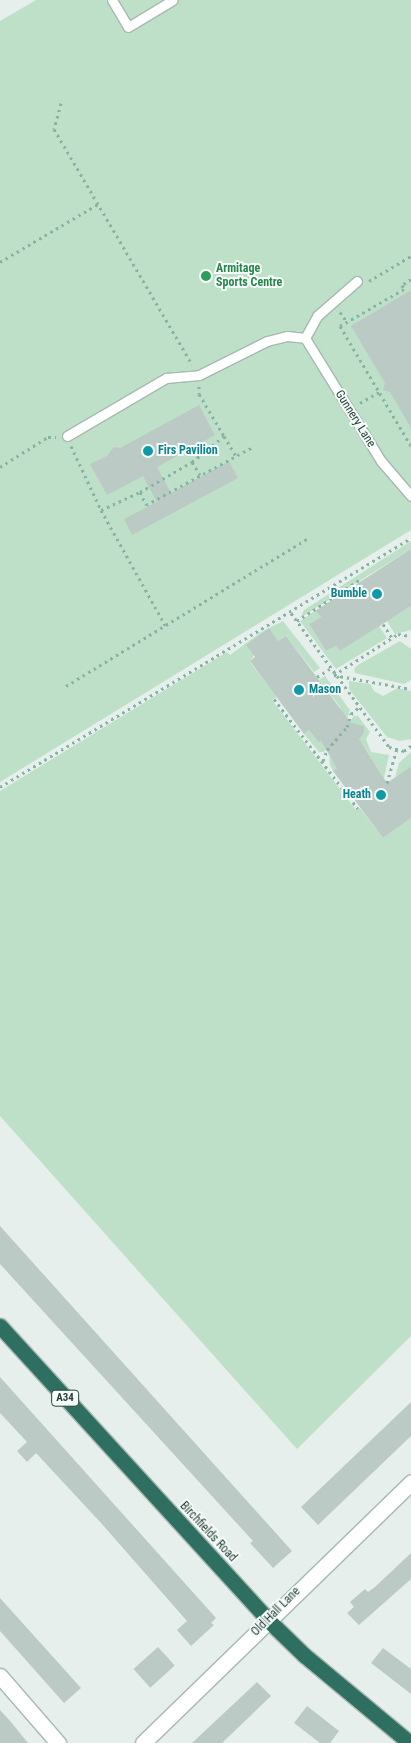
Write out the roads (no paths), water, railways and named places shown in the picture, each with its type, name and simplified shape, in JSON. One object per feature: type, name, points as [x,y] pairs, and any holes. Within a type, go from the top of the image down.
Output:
[{"type":"highway","name":"Birchfields Road","points":[[0,1326],[268,1620],[311,1661],[410,1743]]},
{"type":"street","name":"Old Hall Lane","points":[[143,1743],[411,1482]]},
{"type":"street","points":[[0,1676],[58,1743]]},
{"type":"lane","points":[[112,0],[128,27],[173,0]]},
{"type":"lane","points":[[67,436],[166,378],[199,375],[266,341],[287,336],[304,338],[317,316],[358,281]]},
{"type":"lane","name":"Gunnery Lane","points":[[304,338],[381,461],[411,496]]},
{"type":"place","name":"Armitage Sports Centre","points":[[206,276]]},
{"type":"place","name":"Firs Pavilion","points":[[148,451]]},
{"type":"place","name":"Bumble","points":[[377,594]]},
{"type":"place","name":"Mason","points":[[299,690]]},
{"type":"place","name":"Heath","points":[[381,795]]}]
